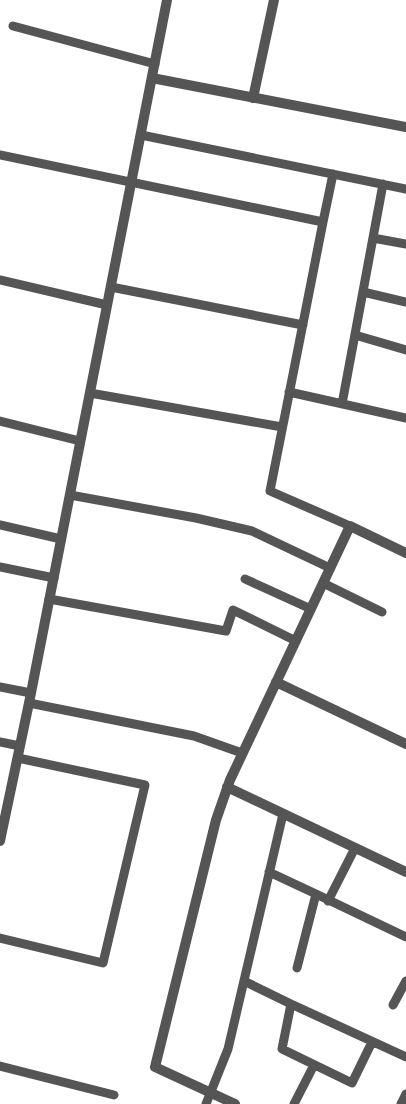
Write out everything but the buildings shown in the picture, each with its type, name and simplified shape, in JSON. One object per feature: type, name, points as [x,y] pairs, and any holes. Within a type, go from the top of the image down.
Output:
[{"type":"street","points":[[0,841],[2,819],[18,758],[167,0]]},
{"type":"street","points":[[253,98],[274,0]]},
{"type":"street","points":[[152,78],[406,127]]},
{"type":"street","points":[[234,1104],[155,1067],[216,820],[227,787],[242,754],[350,526],[406,553]]},
{"type":"street","points":[[276,682],[406,744]]},
{"type":"street","points":[[227,787],[406,872]]},
{"type":"lane","points":[[13,26],[154,64]]},
{"type":"lane","points":[[141,135],[406,189]]},
{"type":"lane","points":[[0,155],[323,222]]},
{"type":"lane","points":[[333,174],[270,491],[350,526]]},
{"type":"lane","points":[[342,404],[383,184]]},
{"type":"lane","points":[[373,238],[406,244]]},
{"type":"lane","points":[[0,280],[107,304]]},
{"type":"lane","points":[[111,287],[303,325]]},
{"type":"lane","points":[[363,292],[406,302]]},
{"type":"lane","points":[[355,335],[406,350]]},
{"type":"lane","points":[[289,392],[406,418]]},
{"type":"lane","points":[[90,393],[282,427]]},
{"type":"lane","points":[[0,421],[80,441]]},
{"type":"lane","points":[[70,494],[196,518],[252,531],[330,568]]},
{"type":"lane","points":[[0,525],[61,539]]},
{"type":"lane","points":[[0,567],[54,578]]},
{"type":"lane","points":[[245,579],[311,609]]},
{"type":"lane","points":[[324,583],[382,612]]},
{"type":"lane","points":[[50,599],[226,630],[234,610],[296,641]]},
{"type":"lane","points":[[0,687],[30,698],[194,736],[242,754]]},
{"type":"lane","points":[[0,742],[20,746]]},
{"type":"lane","points":[[0,938],[103,963],[145,785],[18,758]]},
{"type":"lane","points":[[206,1104],[228,1049],[283,814]]},
{"type":"lane","points":[[328,901],[355,848]]},
{"type":"lane","points":[[269,872],[406,937]]},
{"type":"lane","points":[[297,968],[316,894]]},
{"type":"lane","points":[[244,981],[406,1057]]},
{"type":"lane","points":[[393,1005],[406,981]]},
{"type":"lane","points":[[291,1004],[282,1049],[352,1083],[372,1042]]},
{"type":"lane","points":[[294,1104],[314,1065]]},
{"type":"lane","points":[[0,1066],[114,1095]]},
{"type":"lane","points":[[401,1104],[406,1094]]}]
